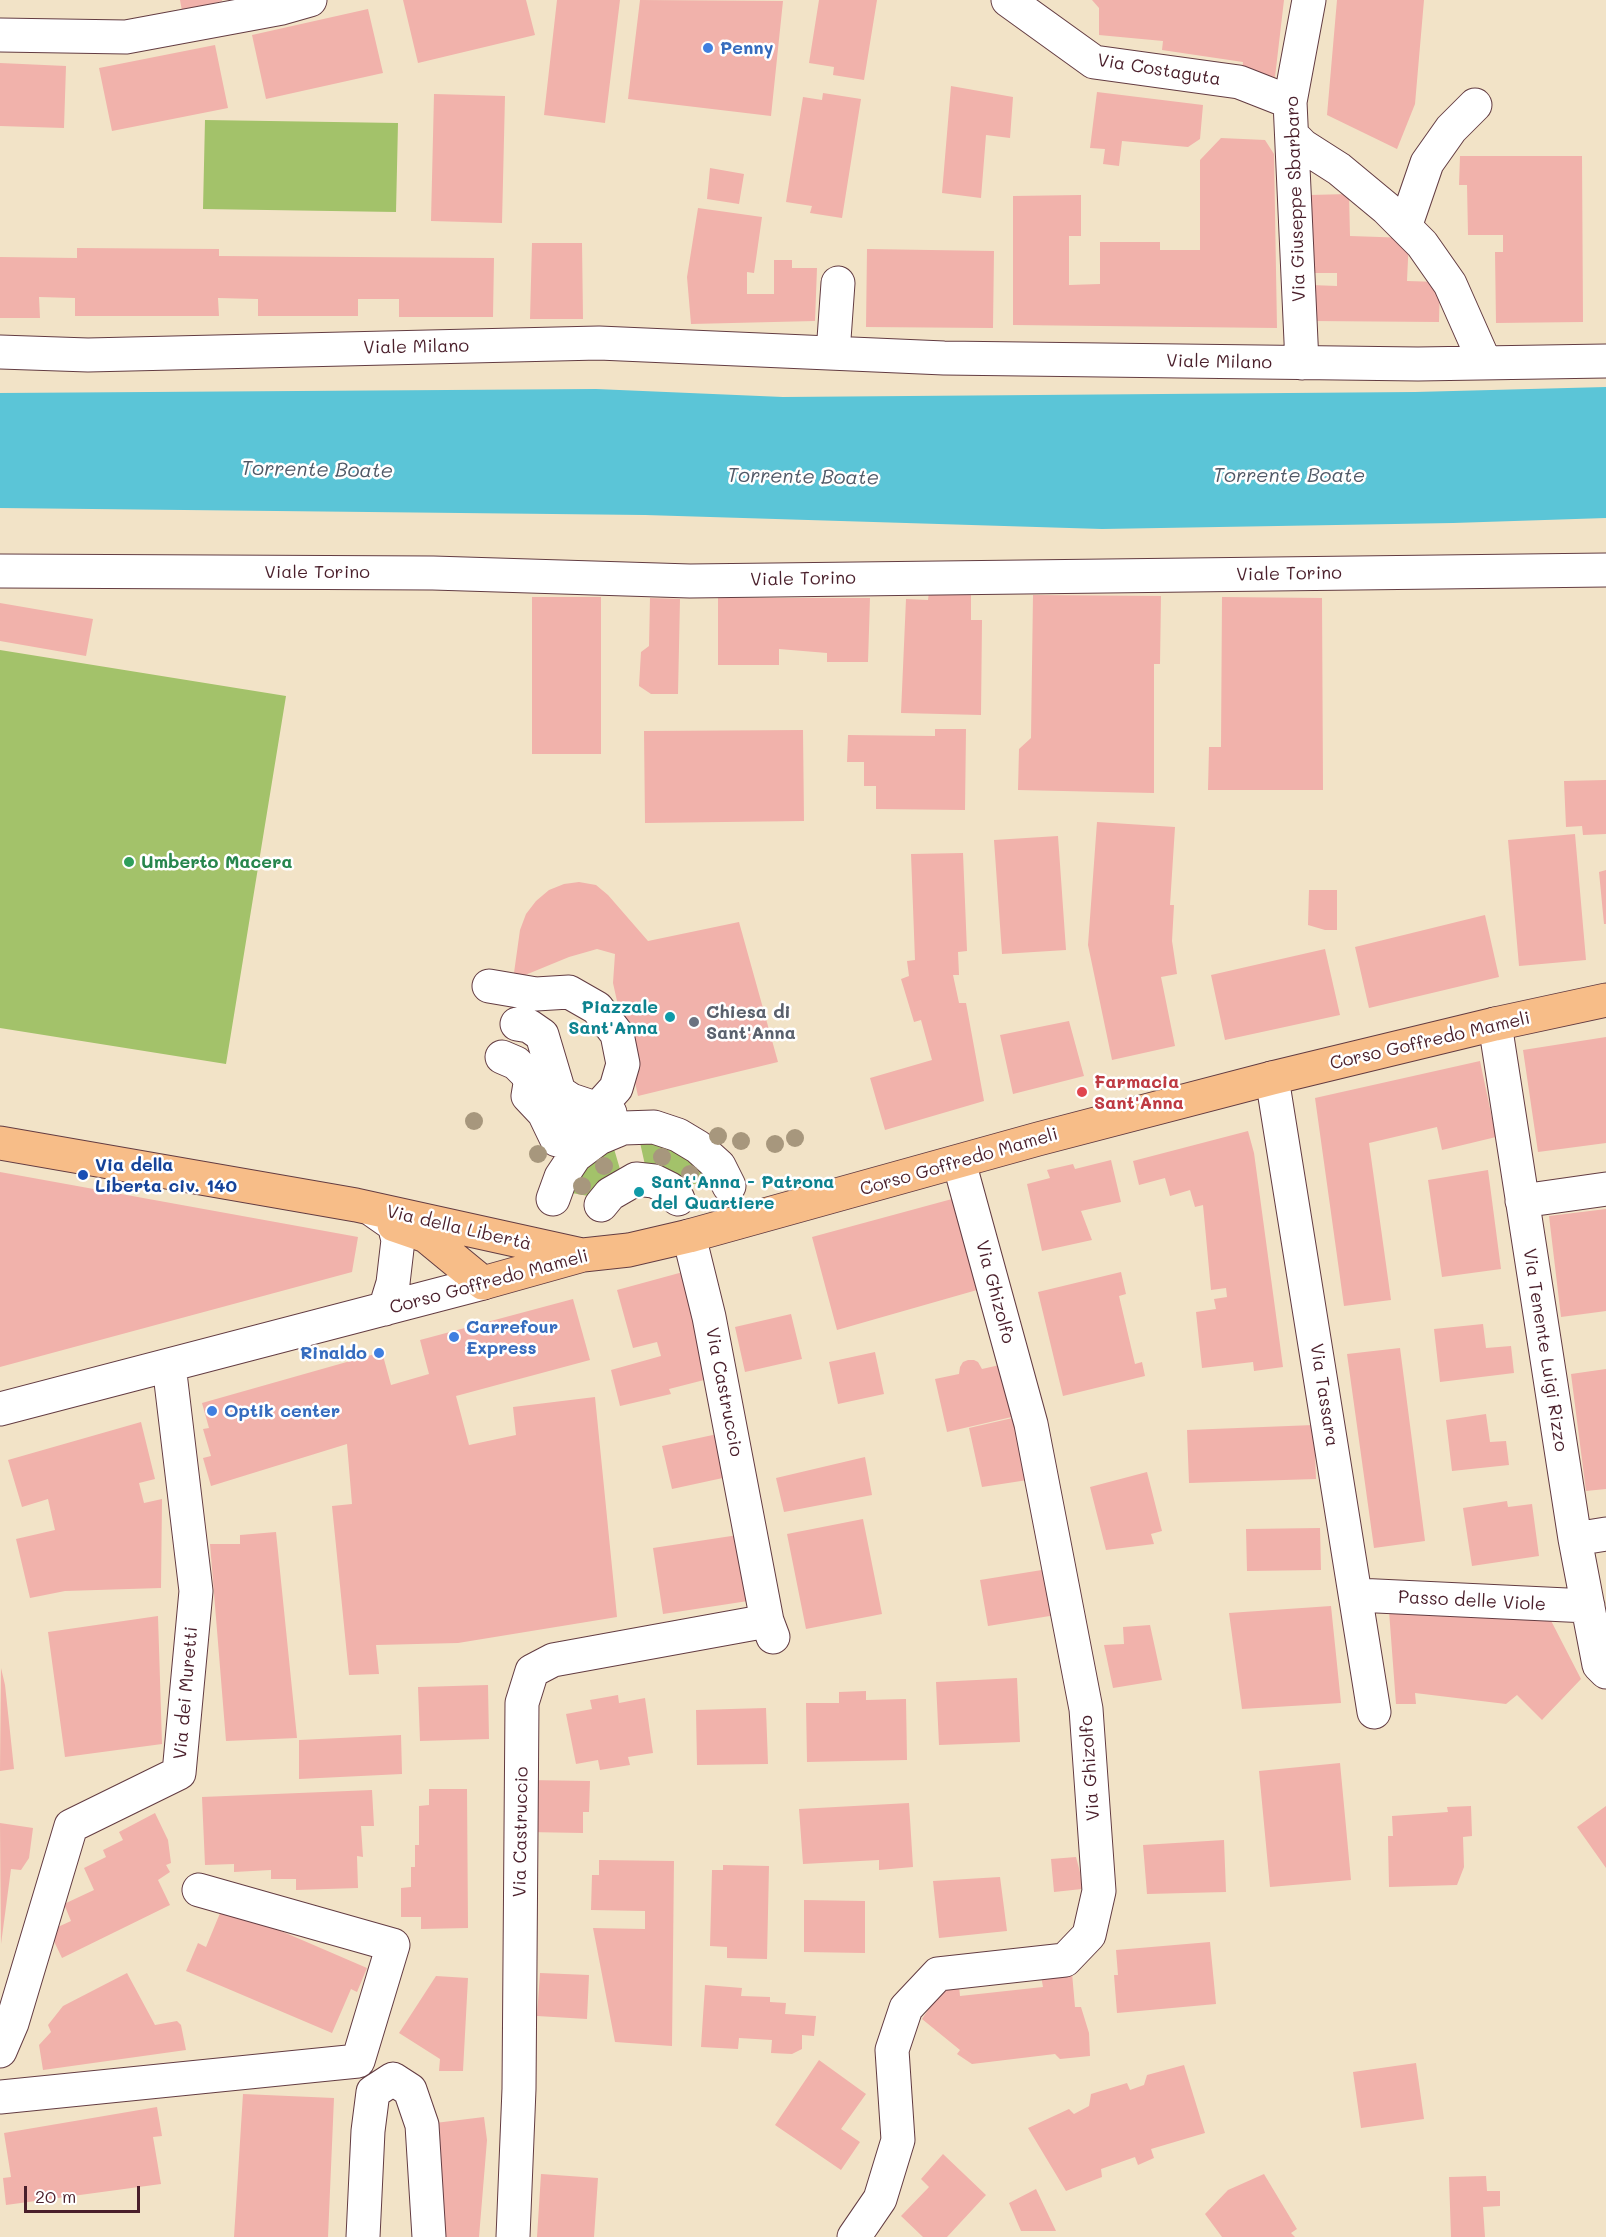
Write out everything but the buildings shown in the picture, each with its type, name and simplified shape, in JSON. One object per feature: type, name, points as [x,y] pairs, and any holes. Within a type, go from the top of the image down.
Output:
[{"type":"main road","name":"Corso Goffredo Mameli","points":[[483,1283],[583,1255],[629,1250],[689,1236],[1049,1136],[1272,1078],[1495,1024],[1606,1000]]},
{"type":"main road","name":"Via della Libertà","points":[[0,1143],[583,1255]]},
{"type":"main road","name":"Via della Libertà","points":[[382,1217],[426,1236],[483,1283]]},
{"type":"street","points":[[0,35],[126,37],[282,8],[310,0]]},
{"type":"street","name":"Via Costaguta","points":[[1008,0],[1094,62],[1239,82],[1290,102]]},
{"type":"street","name":"Via Giuseppe Sbarbaro","points":[[1302,363],[1290,102],[1309,0]]},
{"type":"street","points":[[1405,227],[1427,163],[1451,129],[1475,105]]},
{"type":"street","points":[[1292,135],[1302,146],[1339,169],[1386,208],[1422,244],[1450,284],[1485,363]]},
{"type":"street","points":[[832,353],[838,283]]},
{"type":"street","name":"Viale Milano","points":[[0,352],[88,355],[599,343],[956,358],[1302,363],[1606,361]]},
{"type":"street","name":"Viale Torino","points":[[0,571],[433,573],[690,581],[1606,570]]},
{"type":"street","points":[[489,986],[537,994],[569,992],[597,1008],[617,1034],[623,1064],[610,1118],[599,1138],[574,1156],[561,1177],[553,1199]]},
{"type":"street","points":[[517,1024],[529,1026],[542,1035],[559,1092],[610,1118],[654,1127],[678,1135],[698,1147],[719,1166],[729,1186]]},
{"type":"street","name":"Via Tenente Luigi Rizzo","points":[[1495,1024],[1522,1201],[1591,1537],[1588,1606],[1599,1665],[1606,1672]]},
{"type":"street","points":[[502,1057],[516,1063],[528,1075],[530,1084],[528,1096],[544,1113],[557,1140],[569,1125],[610,1118]]},
{"type":"street","name":"Via Tassara","points":[[1272,1078],[1374,1712]]},
{"type":"street","name":"Via Ghizolfo","points":[[854,2237],[880,2199],[898,2140],[892,2050],[906,2008],[938,1974],[1065,1960],[1089,1935],[1099,1891],[1084,1697],[1031,1424],[959,1162]]},
{"type":"street","points":[[601,1205],[610,1194],[636,1179],[654,1181],[670,1189],[678,1199]]},
{"type":"street","points":[[1522,1201],[1606,1189]]},
{"type":"street","name":"Via della Libertà","points":[[382,1217],[398,1240],[393,1283],[385,1309]]},
{"type":"street","name":"Via Castruccio","points":[[513,2237],[519,2089],[522,1702],[532,1671],[553,1660],[770,1629],[709,1317],[689,1236]]},
{"type":"street","name":"Corso Goffredo Mameli","points":[[0,1409],[483,1283]]},
{"type":"street","name":"Via dei Muretti","points":[[3,2037],[71,1826],[179,1773],[196,1591],[169,1365]]},
{"type":"street","name":"Passo delle Viole","points":[[1356,1595],[1588,1606]]},
{"type":"street","points":[[0,2097],[358,2061],[393,1945],[199,1890]]},
{"type":"street","points":[[363,2237],[368,2131],[373,2092],[393,2079],[410,2090],[422,2125],[429,2237]]},
{"type":"green space","points":[[205,120],[398,123],[396,212],[203,209]]},
{"type":"green space","name":"Umberto Macera","points":[[0,650],[286,696],[226,1064],[0,1028]]},
{"type":"green space","points":[[639,1138],[683,1151],[712,1180],[677,1188],[647,1174]]},
{"type":"green space","points":[[612,1142],[622,1176],[599,1198],[561,1191]]},
{"type":"water","name":"Torrente Boate","points":[[1606,387],[1606,518],[1102,529],[645,515],[0,508],[0,393],[596,389],[783,397],[1415,392]]},
{"type":"place","name":"Penny","points":[[708,48]]},
{"type":"place","name":"Umberto Macera","points":[[129,862]]},
{"type":"place","name":"Piazzale Sant'Anna","points":[[670,1017]]},
{"type":"place","name":"Chiesa di Sant'Anna","points":[[694,1022]]},
{"type":"place","name":"Farmacia Sant'Anna","points":[[1082,1092]]},
{"type":"place","name":"Via della Liberta civ. 140","points":[[83,1175]]},
{"type":"place","name":"Sant'Anna - Patrona del Quartiere","points":[[639,1192]]},
{"type":"place","name":"Carrefour Express","points":[[454,1337]]},
{"type":"place","name":"Rinaldo","points":[[379,1353]]},
{"type":"place","name":"Optik center","points":[[212,1411]]}]
